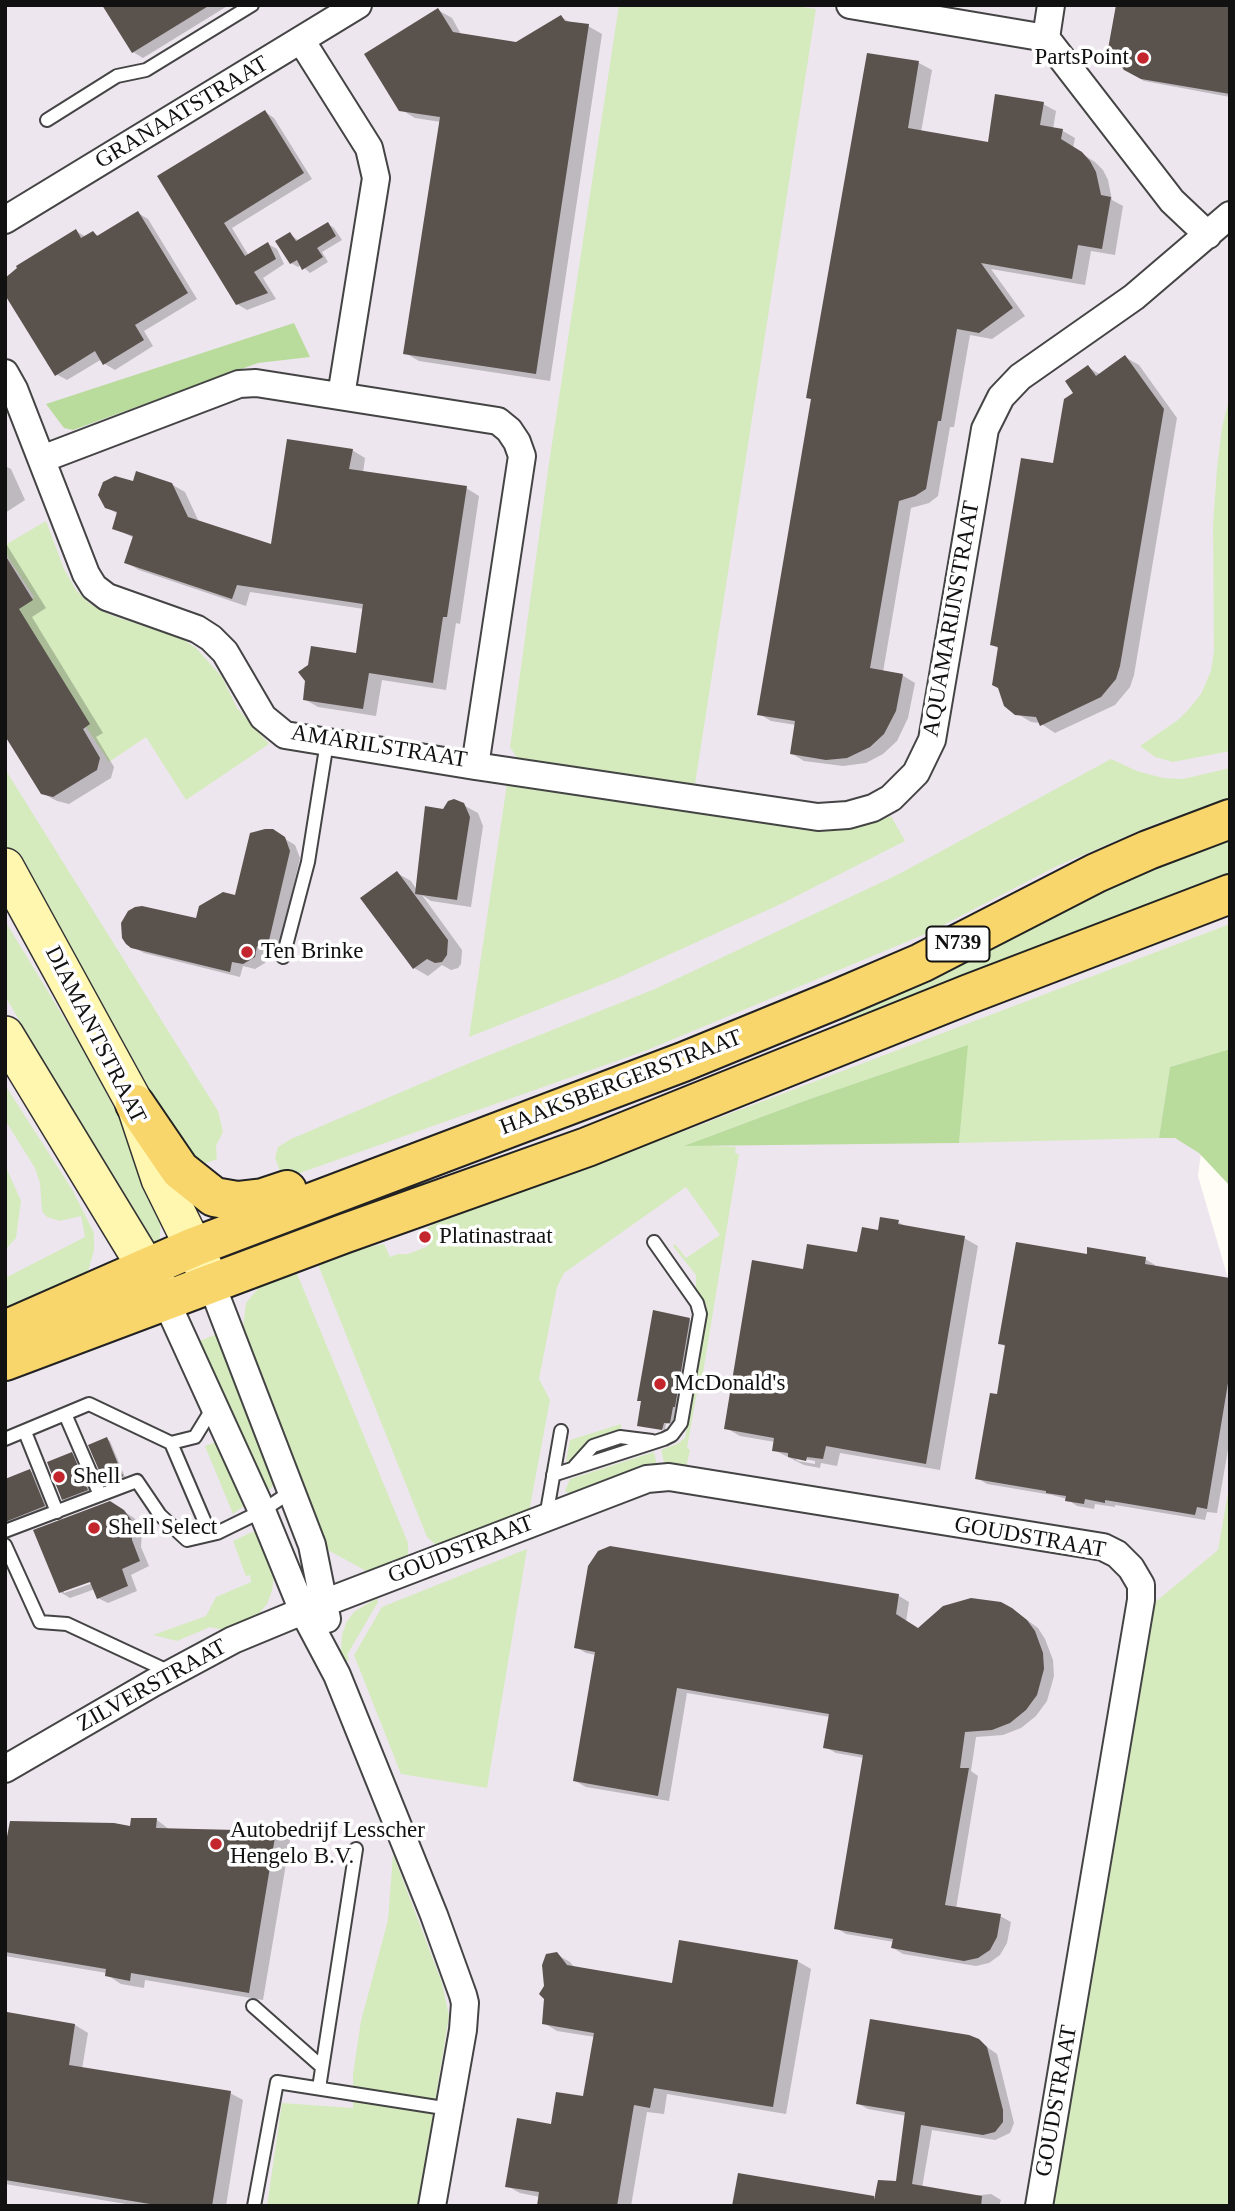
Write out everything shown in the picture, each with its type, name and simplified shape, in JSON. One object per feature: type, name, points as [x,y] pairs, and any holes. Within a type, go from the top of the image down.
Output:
[{"type":"main road","name":"HAAKSBERGERSTRAAT","points":[[5,1330],[194,1247],[621,1085],[920,963],[1096,873],[1230,819]]},
{"type":"main road","name":"DIAMANTSTRAAT","points":[[5,867],[21,891],[135,1104],[160,1179],[211,1283]]},
{"type":"main road","name":"HAAKSBERGERSTRAAT","points":[[5,1362],[211,1283],[637,1127],[969,994],[1230,894]]},
{"type":"main road","points":[[5,1035],[166,1301]]},
{"type":"main road","points":[[135,1104],[180,1170],[214,1197],[237,1201],[263,1198],[477,1122],[529,1119]]},
{"type":"street","name":"GRANAATSTRAAT","points":[[5,220],[358,5]]},
{"type":"street","points":[[849,5],[1046,38],[1172,201],[1208,235]]},
{"type":"street","points":[[1046,38],[1051,5]]},
{"type":"street","points":[[301,40],[369,148],[376,178],[341,396]]},
{"type":"street","name":"AQUAMARIJNSTRAAT","points":[[475,766],[818,817],[848,815],[873,808],[891,798],[916,773],[932,740],[985,429],[1001,397],[1020,376],[1134,297],[1230,215]]},
{"type":"street","name":"AMARILSTRAAT","points":[[5,373],[42,459],[86,574],[94,587],[107,597],[197,629],[204,634],[225,652],[263,717],[285,734],[475,766],[523,456],[509,430],[498,421],[256,383],[239,384],[42,459]]},
{"type":"street","points":[[211,1283],[312,1545],[314,1607]]},
{"type":"street","points":[[166,1301],[262,1511],[314,1607],[337,1675],[434,1915],[465,2003],[450,2109],[432,2206]]},
{"type":"street","name":"GOUDSTRAAT","points":[[314,1607],[627,1485],[668,1477],[1103,1547],[1117,1554],[1131,1568],[1141,1585],[1141,1600],[1039,2206]]},
{"type":"street","name":"ZILVERSTRAAT","points":[[5,1769],[233,1640],[314,1607]]},
{"type":"lane","points":[[47,120],[117,76],[146,70],[252,5]]},
{"type":"lane","points":[[283,957],[308,862],[327,742]]},
{"type":"lane","points":[[553,1475],[655,1442],[672,1435],[681,1423],[700,1314],[698,1303],[653,1242]]},
{"type":"lane","points":[[5,1439],[89,1404],[171,1443],[195,1437],[214,1405]]},
{"type":"lane","points":[[65,1414],[100,1495]]},
{"type":"lane","points":[[546,1518],[561,1431]]},
{"type":"lane","points":[[25,1432],[57,1512]]},
{"type":"lane","points":[[171,1443],[210,1534]]},
{"type":"lane","points":[[5,1531],[137,1481],[160,1515],[187,1540],[210,1534],[262,1511],[292,1491]]},
{"type":"lane","points":[[5,1545],[40,1622],[67,1624],[172,1673]]},
{"type":"lane","points":[[318,2088],[356,1849]]},
{"type":"lane","points":[[253,2006],[322,2067]]},
{"type":"lane","points":[[254,2206],[277,2082],[450,2109]]},
{"type":"shaded area","points":[[5,5],[1230,5],[1230,932],[1198,1176],[1230,1285],[1230,1856],[1101,2206],[5,2206]]},
{"type":"green space","points":[[619,5],[787,5],[816,9],[695,784],[525,762],[518,759],[510,747],[549,463]]},
{"type":"green space","points":[[294,323],[310,357],[258,363],[73,430],[64,428],[46,404]]},
{"type":"green space","points":[[1230,396],[1230,751],[1173,762],[1155,757],[1140,746],[1178,720],[1189,709],[1201,694],[1211,671],[1214,651],[1213,525],[1222,427]]},
{"type":"green space","points":[[46,521],[64,569],[76,590],[90,604],[108,614],[182,639],[196,648],[222,677],[237,708],[269,744],[186,800],[146,737],[109,762],[11,612],[34,597],[5,553],[5,545]]},
{"type":"green space","points":[[1111,759],[1137,771],[1163,778],[1183,779],[1230,768],[1230,798],[1153,825],[1057,866],[930,932],[645,1051],[283,1179],[275,1158],[278,1147],[291,1139],[467,1064],[655,989],[899,874]]},
{"type":"green space","points":[[5,769],[218,1111],[223,1132],[216,1146],[217,1159],[198,1166],[173,1138],[5,851]]},
{"type":"green space","points":[[507,784],[840,827],[870,824],[891,816],[905,841],[783,903],[613,980],[469,1037]]},
{"type":"green space","points":[[1230,836],[1230,883],[837,1025],[880,1000],[1136,870]]},
{"type":"green space","points":[[5,921],[92,1064],[151,1182],[161,1219],[159,1247],[154,1247],[120,1192],[5,996]]},
{"type":"green space","points":[[1230,924],[1230,1049],[1170,1067],[1159,1138],[959,1143],[967,1046],[807,1100],[687,1145],[736,1147],[735,1153],[739,1154],[700,1391],[697,1392],[687,1448],[690,1450],[686,1468],[665,1466],[661,1450],[685,1438],[707,1306],[696,1291],[696,1275],[673,1246],[675,1244],[686,1258],[720,1235],[686,1187],[564,1273],[557,1287],[539,1379],[550,1400],[529,1512],[436,1545],[427,1537],[315,1257],[384,1244],[390,1257],[408,1254],[426,1247],[431,1242],[427,1228],[450,1215],[613,1158]]},
{"type":"green space","points":[[968,1045],[959,1143],[684,1146],[807,1100]]},
{"type":"green space","points":[[1230,1049],[1230,1186],[1199,1153],[1175,1138],[1159,1138],[1170,1067]]},
{"type":"green space","points":[[5,1085],[73,1191],[94,1233],[94,1251],[88,1271],[74,1288],[5,1317],[5,1278],[85,1237],[81,1216],[60,1221],[47,1217],[42,1211],[40,1183],[35,1168],[5,1120]]},
{"type":"green space","points":[[5,1165],[21,1201],[16,1238],[5,1250]]},
{"type":"green space","points":[[293,1264],[408,1543],[408,1557],[370,1573],[326,1549],[246,1346],[243,1328],[246,1303],[272,1272]]},
{"type":"green space","points":[[217,1334],[274,1485],[261,1498],[197,1342]]},
{"type":"green space","points":[[621,1424],[621,1430],[594,1439],[571,1462],[566,1461],[570,1440]]},
{"type":"green space","points":[[219,1443],[245,1499],[245,1505],[233,1514],[205,1446]]},
{"type":"green space","points":[[654,1452],[657,1466],[636,1470],[572,1495],[565,1491],[570,1479]]},
{"type":"green space","points":[[1230,1481],[1230,2206],[1051,2206],[1153,1604],[1218,1550]]},
{"type":"green space","points":[[252,1532],[257,1533],[260,1538],[274,1576],[267,1604],[255,1618],[225,1630],[210,1627],[177,1641],[153,1635],[206,1616],[216,1597],[251,1582],[250,1575],[246,1576],[233,1541]]},
{"type":"green space","points":[[527,1549],[487,1788],[401,1774],[354,1655],[382,1607]]},
{"type":"green space","points":[[377,1598],[378,1602],[347,1655],[349,1660],[344,1662],[341,1652],[346,1623],[354,1612]]},
{"type":"green space","points":[[393,1854],[442,1983],[449,2016],[418,2206],[267,2206],[282,2103],[353,2108],[353,2074],[361,2021],[388,1920]]},
{"type":"building","points":[[102,5],[210,5],[132,53]]},
{"type":"building","points":[[1116,5],[1230,5],[1230,94],[1141,79],[1124,70],[1117,60],[1115,50],[1108,49]]},
{"type":"building","points":[[438,8],[453,32],[516,42],[561,15],[565,21],[589,24],[536,374],[403,354],[440,117],[399,111],[364,54]]},
{"type":"building","points":[[867,53],[919,61],[908,128],[988,142],[995,94],[1044,102],[1040,125],[1063,129],[1061,139],[1082,152],[1090,161],[1096,172],[1101,195],[1111,197],[1102,249],[1078,245],[1072,279],[981,263],[1013,308],[979,333],[957,329],[926,489],[899,501],[870,668],[903,674],[896,711],[884,734],[870,747],[847,758],[826,760],[790,754],[795,721],[757,715],[811,399],[806,398]]},
{"type":"building","points":[[265,110],[304,173],[224,223],[245,256],[268,242],[276,259],[254,272],[268,293],[236,305],[157,176]]},
{"type":"building","points":[[138,211],[188,293],[135,325],[144,340],[103,365],[95,351],[55,376],[5,295],[5,278],[16,266],[76,229],[81,238],[93,231],[97,236]]},
{"type":"building","points":[[328,222],[336,236],[317,248],[323,257],[302,270],[297,260],[290,264],[275,241],[290,232],[296,241]]},
{"type":"building","points":[[1125,355],[1164,409],[1120,666],[1116,679],[1101,697],[1040,726],[1036,717],[1015,715],[1004,706],[998,688],[992,685],[998,647],[990,645],[1021,458],[1053,463],[1064,399],[1073,393],[1065,381],[1088,365],[1096,376]]},
{"type":"building","points":[[287,439],[353,449],[349,469],[467,486],[447,617],[443,617],[433,683],[369,673],[363,709],[303,700],[305,681],[298,672],[308,665],[311,646],[356,653],[363,604],[237,585],[232,599],[124,563],[133,536],[112,529],[117,512],[105,508],[98,495],[103,482],[115,476],[133,481],[136,471],[172,483],[188,517],[271,544]]},
{"type":"building","points":[[5,555],[33,600],[19,609],[90,724],[83,729],[100,758],[97,770],[53,797],[41,794],[5,736]]},
{"type":"building","points":[[454,799],[464,803],[470,817],[457,900],[415,894],[425,806],[443,809],[448,801]]},
{"type":"building","points":[[273,829],[285,837],[290,851],[267,949],[257,946],[255,957],[243,964],[232,962],[230,972],[131,948],[126,944],[122,938],[121,923],[128,911],[135,907],[142,906],[196,918],[199,906],[223,892],[235,895],[250,833]]},
{"type":"building","points":[[397,871],[448,940],[447,955],[442,962],[435,963],[427,959],[413,969],[360,898]]},
{"type":"building","points":[[880,1217],[899,1220],[898,1224],[965,1236],[926,1464],[826,1446],[823,1459],[807,1457],[806,1461],[788,1457],[788,1453],[772,1451],[774,1438],[724,1429],[752,1260],[803,1269],[807,1244],[857,1252],[862,1227],[878,1230]]},
{"type":"building","points":[[1016,1242],[1087,1254],[1087,1247],[1146,1257],[1145,1264],[1230,1278],[1230,1371],[1207,1509],[1197,1507],[1195,1515],[1105,1500],[1105,1503],[1085,1499],[1084,1504],[1065,1501],[1066,1496],[1046,1491],[975,1479],[990,1393],[997,1394],[1005,1345],[998,1344]]},
{"type":"building","name":"McDonald's","points":[[653,1310],[690,1318],[675,1407],[670,1423],[664,1423],[662,1430],[637,1426],[641,1401],[637,1401]]},
{"type":"building","points":[[107,1437],[123,1476],[105,1484],[88,1445]]},
{"type":"building","points":[[72,1452],[88,1490],[62,1500],[47,1462]]},
{"type":"building","points":[[30,1469],[45,1506],[5,1522],[5,1479]]},
{"type":"building","points":[[110,1501],[124,1510],[132,1521],[132,1540],[140,1561],[122,1569],[128,1586],[97,1599],[90,1582],[59,1593],[33,1530]]},
{"type":"building","points":[[610,1546],[899,1594],[896,1614],[918,1628],[943,1606],[971,1598],[1001,1602],[1027,1620],[1035,1631],[1043,1653],[1044,1669],[1037,1695],[1026,1710],[1010,1723],[992,1730],[965,1732],[960,1768],[969,1768],[945,1905],[1001,1914],[997,1937],[990,1950],[978,1958],[964,1961],[891,1948],[893,1939],[834,1929],[863,1755],[823,1748],[829,1714],[677,1688],[658,1796],[573,1781],[595,1652],[574,1648],[588,1566],[598,1551]]},
{"type":"building","points":[[131,1818],[157,1818],[156,1828],[276,1831],[249,1993],[131,1973],[130,1981],[105,1976],[106,1969],[5,1952],[5,1847],[10,1821],[114,1823],[130,1826]]},
{"type":"building","points":[[679,1940],[798,1960],[773,2107],[654,2088],[650,2108],[634,2105],[617,2206],[537,2206],[539,2192],[505,2187],[517,2118],[551,2124],[556,2092],[583,2096],[594,2033],[542,2024],[544,1999],[539,1994],[544,1986],[542,1965],[546,1954],[557,1952],[567,1965],[672,1983]]},
{"type":"building","points":[[7,2012],[75,2024],[69,2065],[231,2091],[212,2206],[162,2206],[5,2180]]},
{"type":"building","points":[[870,2019],[969,2035],[979,2039],[987,2047],[1003,2110],[1003,2122],[995,2132],[983,2135],[921,2125],[912,2184],[982,2196],[981,2206],[732,2206],[738,2173],[874,2196],[874,2200],[878,2180],[896,2181],[905,2112],[856,2104]]},
{"type":"place","name":"PartsPoint","points":[[1143,58]]},
{"type":"place","name":"Ten Brinke","points":[[247,952]]},
{"type":"place","name":"Platinastraat","points":[[425,1237]]},
{"type":"place","name":"McDonald's","points":[[660,1384]]},
{"type":"place","name":"Shell","points":[[59,1477]]},
{"type":"place","name":"Shell Select","points":[[94,1528]]},
{"type":"place","name":"Autobedrijf Lesscher Hengelo B.V.","points":[[216,1844]]}]
